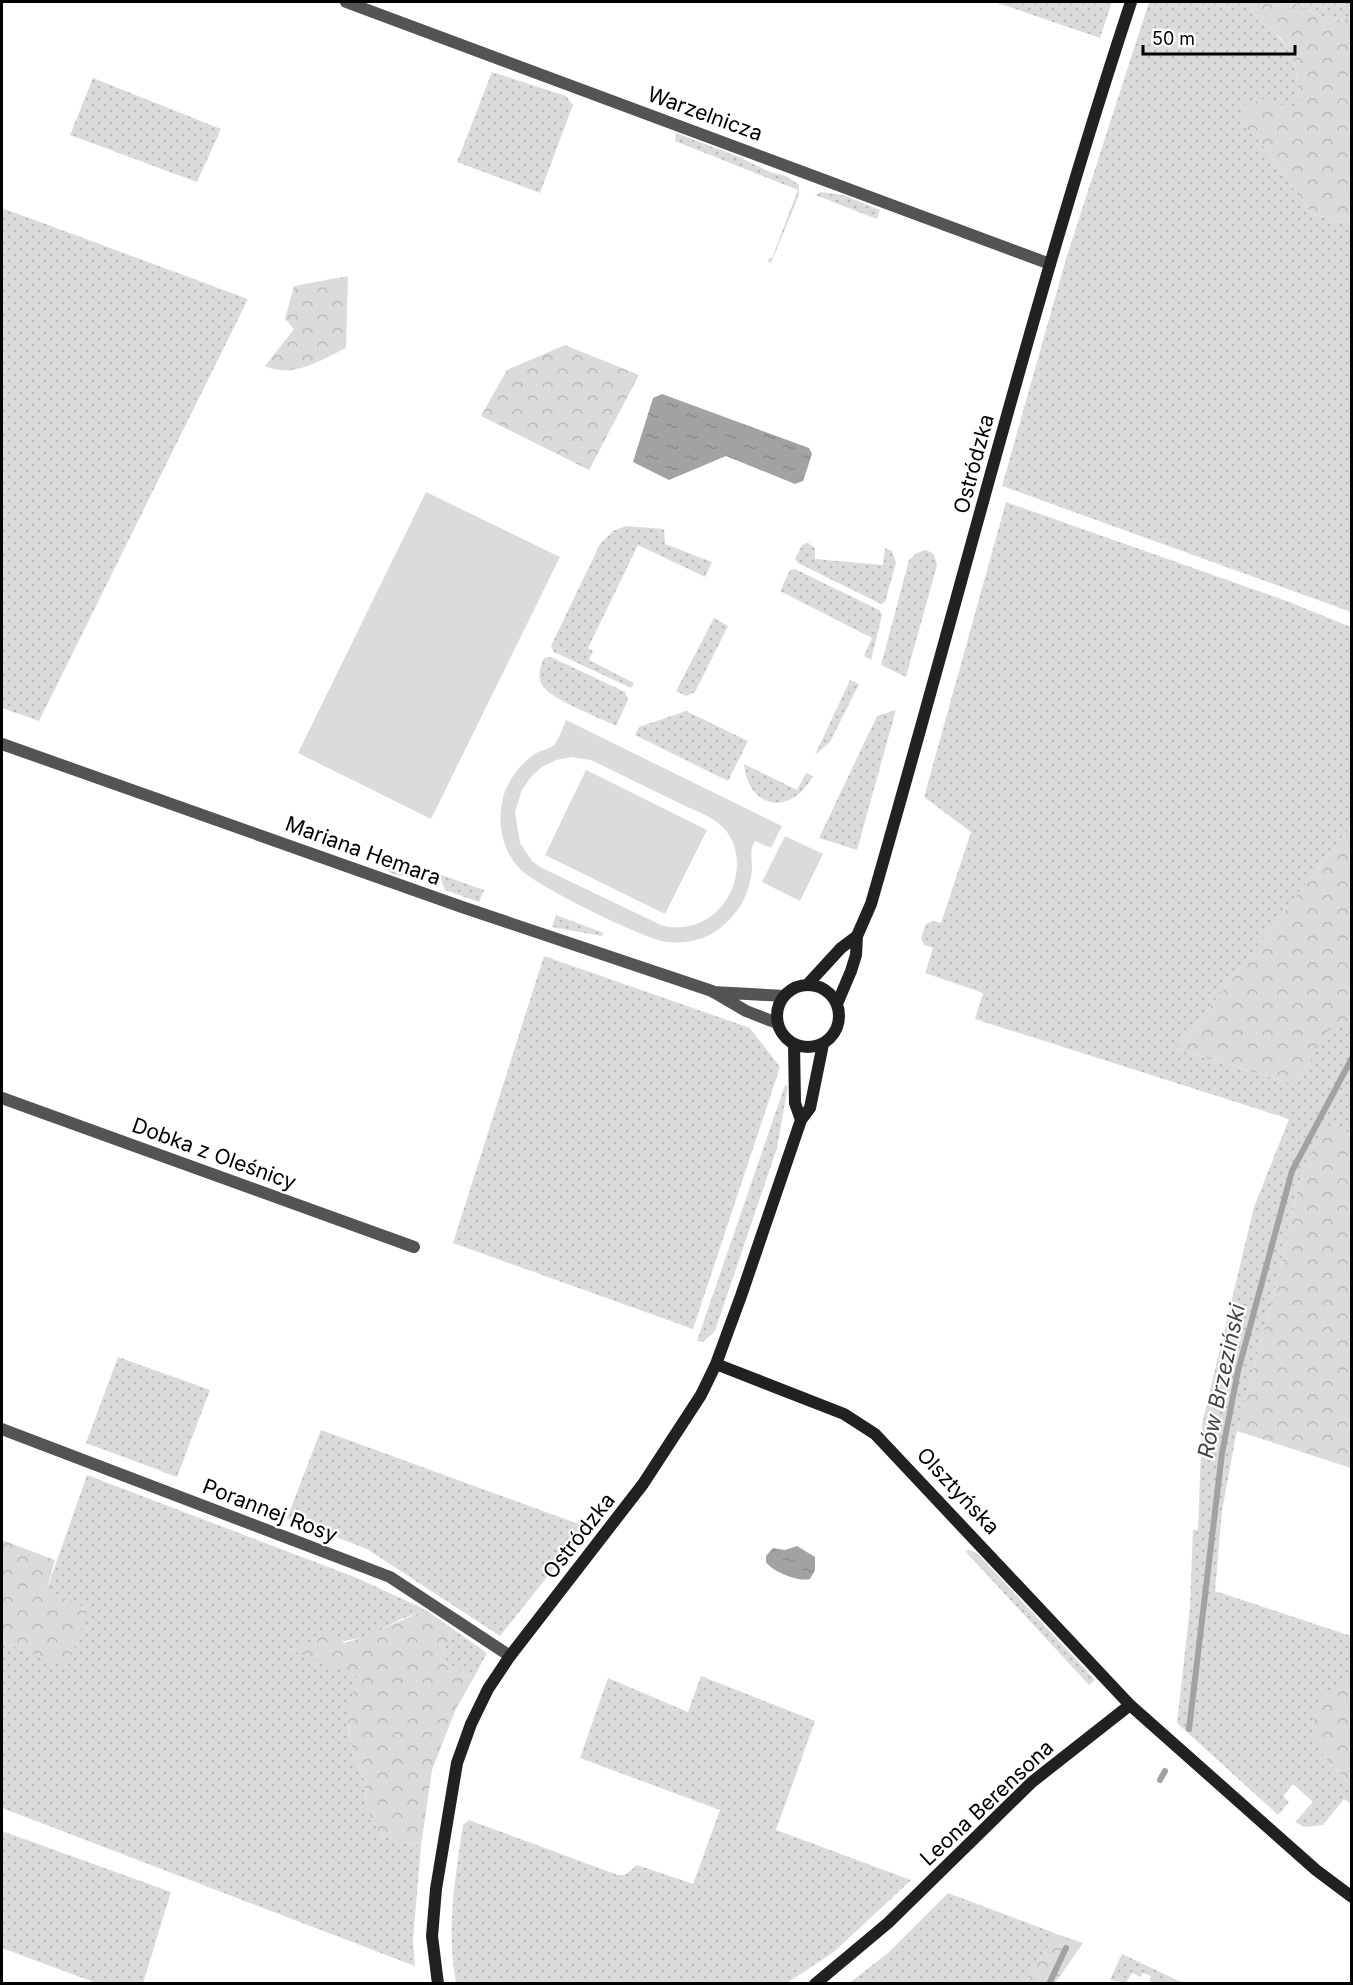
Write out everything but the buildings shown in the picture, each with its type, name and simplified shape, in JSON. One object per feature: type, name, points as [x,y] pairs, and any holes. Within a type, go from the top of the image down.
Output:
[{"type":"street","name":"Warzelnicza","points":[[346,2],[1050,264]]},
{"type":"street","name":"Ostródzka","points":[[837,1004],[856,955],[857,936],[871,904],[940,664],[1025,347],[1131,2]]},
{"type":"street","name":"Mariana Hemara","points":[[2,744],[462,907],[712,992],[746,1011],[777,1023]]},
{"type":"street","name":"Ostródzka","points":[[807,985],[842,948],[857,936]]},
{"type":"street","points":[[807,985],[825,990],[837,1004],[838,1022],[836,1031],[822,1044],[808,1048],[786,1039],[777,1023],[776,1013],[784,996],[798,986],[807,985]]},
{"type":"street","name":"Mariana Hemara","points":[[712,992],[784,996]]},
{"type":"street","points":[[794,1044],[795,1104],[801,1120]]},
{"type":"street","name":"Ostródzka","points":[[438,1983],[433,1958],[433,1914],[444,1834],[458,1763],[480,1704],[510,1656],[657,1465],[697,1402],[716,1364],[801,1120],[810,1108],[822,1044]]},
{"type":"street","name":"Dobka z Oleśnicy","points":[[2,1098],[414,1247]]},
{"type":"street","name":"Olsztyńska","points":[[716,1364],[844,1414],[875,1434],[1131,1705]]},
{"type":"street","name":"Porannej Rosy","points":[[2,1429],[390,1577],[510,1656]]},
{"type":"street","points":[[1131,1705],[1316,1870],[1352,1897]]},
{"type":"street","name":"Leona Berensona","points":[[816,1983],[888,1923],[1032,1782],[1131,1705]]},
{"type":"green space","points":[[995,2],[1112,2],[1100,38]]},
{"type":"green space","points":[[1149,2],[1250,2],[1255,15],[1276,34],[1287,48],[1295,64],[1299,111],[1241,124],[1258,139],[1312,214],[1351,224],[1351,612],[1002,486],[1066,259]]},
{"type":"green space","points":[[1250,2],[1291,2],[1328,20],[1351,19],[1351,224],[1312,214],[1258,139],[1241,124],[1244,105],[1263,99],[1299,110],[1298,82],[1291,55],[1281,39],[1258,19]]},
{"type":"green space","points":[[1291,2],[1351,2],[1351,19],[1328,20]]},
{"type":"green space","points":[[492,72],[566,96],[573,105],[540,193],[457,162]]},
{"type":"green space","points":[[93,78],[221,129],[197,182],[70,135]]},
{"type":"green space","points":[[676,133],[739,157],[770,172],[786,176],[799,185],[799,195],[771,263],[768,262],[769,258],[772,258],[798,190],[675,141]]},
{"type":"green space","points":[[821,192],[843,195],[880,210],[877,219],[815,195]]},
{"type":"green space","points":[[2,208],[248,299],[39,721],[2,708]]},
{"type":"green space","points":[[348,276],[346,348],[296,369],[285,370],[265,366],[294,329],[285,319],[294,286]]},
{"type":"green space","points":[[565,345],[639,375],[589,470],[481,416],[507,370]]},
{"type":"green space","points":[[426,492],[560,557],[431,819],[298,753]]},
{"type":"green space","points":[[1006,502],[1284,600],[1351,627],[1351,826],[1177,1049],[1296,1085],[1332,1022],[1351,1028],[1351,1133],[1324,1125],[1300,1179],[1281,1265],[1236,1435],[1222,1511],[1215,1591],[1351,1636],[1351,1676],[1323,1695],[1312,1726],[1323,1755],[1351,1785],[1350,1803],[1344,1799],[1323,1825],[1304,1827],[1295,1822],[1313,1802],[1293,1784],[1283,1796],[1289,1802],[1278,1815],[1177,1723],[1190,1607],[1193,1530],[1198,1530],[1202,1424],[1254,1207],[1289,1119],[975,1019],[983,993],[925,973],[933,948],[924,945],[921,938],[926,924],[933,921],[941,923],[971,832],[924,797]]},
{"type":"green space","points":[[626,526],[664,529],[665,544],[712,562],[705,577],[638,545],[588,648],[593,651],[589,660],[634,683],[631,688],[554,652],[551,646],[600,544],[613,531]]},
{"type":"green space","points":[[808,543],[815,548],[815,559],[883,565],[885,548],[892,551],[896,563],[885,602],[881,604],[798,563],[795,559],[802,545]]},
{"type":"green space","points":[[926,550],[934,554],[937,565],[906,677],[881,665],[909,560],[917,553]]},
{"type":"green space","points":[[795,569],[879,610],[882,615],[871,660],[864,656],[872,638],[780,591],[790,570]]},
{"type":"green space","points":[[714,618],[728,626],[695,692],[686,696],[676,691]]},
{"type":"green space","points":[[551,657],[625,692],[628,700],[616,726],[547,691],[540,682],[540,672],[544,658]]},
{"type":"green space","points":[[850,680],[859,684],[830,742],[815,755]]},
{"type":"green space","points":[[896,710],[857,850],[819,838],[877,716]]},
{"type":"green space","points":[[686,711],[748,741],[728,781],[635,735],[639,727]]},
{"type":"green space","points":[[566,720],[782,826],[771,848],[755,841],[751,851],[751,876],[743,902],[719,929],[708,936],[688,942],[667,942],[655,939],[615,922],[548,888],[531,878],[515,863],[506,848],[501,830],[501,812],[506,788],[514,774],[525,762],[538,752],[554,745]],"holes":[[[571,757],[591,760],[709,817],[727,832],[736,853],[735,877],[726,900],[713,915],[700,923],[685,927],[661,925],[540,867],[532,861],[520,843],[515,812],[522,790],[542,767],[556,760]]]},
{"type":"green space","points":[[744,764],[797,790],[806,773],[813,776],[794,798],[783,802],[772,802],[753,791],[747,779]]},
{"type":"green space","points":[[586,770],[707,830],[665,914],[545,855]]},
{"type":"green space","points":[[1351,826],[1351,1028],[1332,1023],[1296,1085],[1177,1049]]},
{"type":"green space","points":[[785,836],[823,854],[800,901],[762,882]]},
{"type":"green space","points":[[390,856],[423,868],[414,874],[404,876],[394,874],[385,869]]},
{"type":"green space","points":[[439,874],[484,890],[479,902],[445,890]]},
{"type":"green space","points":[[556,915],[604,933],[602,936],[552,927]]},
{"type":"green space","points":[[544,956],[750,1028],[780,1067],[693,1329],[453,1243]]},
{"type":"green space","points":[[785,1085],[788,1086],[777,1148],[715,1331],[703,1342],[697,1341]]},
{"type":"green space","points":[[1324,1124],[1351,1133],[1351,1468],[1237,1431],[1281,1265],[1300,1179]]},
{"type":"green space","points":[[118,1357],[210,1390],[177,1477],[86,1443]]},
{"type":"green space","points":[[321,1430],[587,1527],[500,1636],[367,1549],[287,1518]]},
{"type":"green space","points":[[87,1475],[357,1578],[426,1610],[401,1619],[368,1637],[291,1649],[358,1676],[347,1718],[353,1755],[365,1781],[366,1808],[381,1836],[421,1846],[413,1940],[415,1966],[2,1808],[2,1642],[68,1667],[47,1589]]},
{"type":"green space","points":[[2,1540],[55,1560],[47,1589],[89,1609],[67,1667],[2,1642]]},
{"type":"green space","points":[[965,1551],[977,1553],[1095,1680],[1089,1685]]},
{"type":"green space","points":[[426,1610],[453,1629],[440,1660],[473,1679],[455,1711],[432,1770],[421,1846],[381,1836],[366,1808],[365,1781],[353,1755],[347,1717],[357,1676],[291,1650],[334,1631],[344,1643],[355,1640]]},
{"type":"green space","points":[[453,1629],[487,1653],[473,1679],[440,1660]]},
{"type":"green space","points":[[701,1676],[815,1721],[776,1830],[911,1880],[835,1951],[787,1983],[456,1983],[452,1943],[453,1904],[463,1825],[469,1820],[618,1875],[625,1875],[637,1865],[693,1884],[720,1810],[580,1758],[608,1678],[688,1712]]},
{"type":"green space","points":[[1351,1676],[1351,1785],[1323,1755],[1315,1742],[1312,1726],[1322,1695]]},
{"type":"green space","points":[[2,1831],[171,1892],[143,1983],[96,1983],[2,1948]]},
{"type":"green space","points":[[948,1893],[1057,1934],[1025,1983],[848,1984],[887,1954]]},
{"type":"green space","points":[[1057,1934],[1083,1943],[1055,1983],[1025,1983]]},
{"type":"green space","points":[[1122,1954],[1183,1983],[1155,1983],[1149,1981],[1151,1976],[1143,1973],[1141,1977],[1132,1973],[1126,1983],[1110,1980]]},
{"type":"water","points":[[662,394],[809,448],[812,454],[803,481],[795,484],[726,456],[669,480],[633,462],[653,398]]},
{"type":"water","points":[[797,1546],[815,1557],[815,1570],[810,1579],[799,1579],[786,1575],[766,1562],[766,1556],[773,1548],[785,1550]]},
{"type":"waterway","name":"Rów Brzeziński","points":[[1189,1729],[1222,1453],[1238,1371],[1292,1171],[1352,1058]]},
{"type":"waterway","name":"Rów Brzeziński","points":[[1160,1780],[1165,1771]]},
{"type":"waterway","name":"Rów Brzeziński","points":[[1049,1984],[1066,1948]]}]
